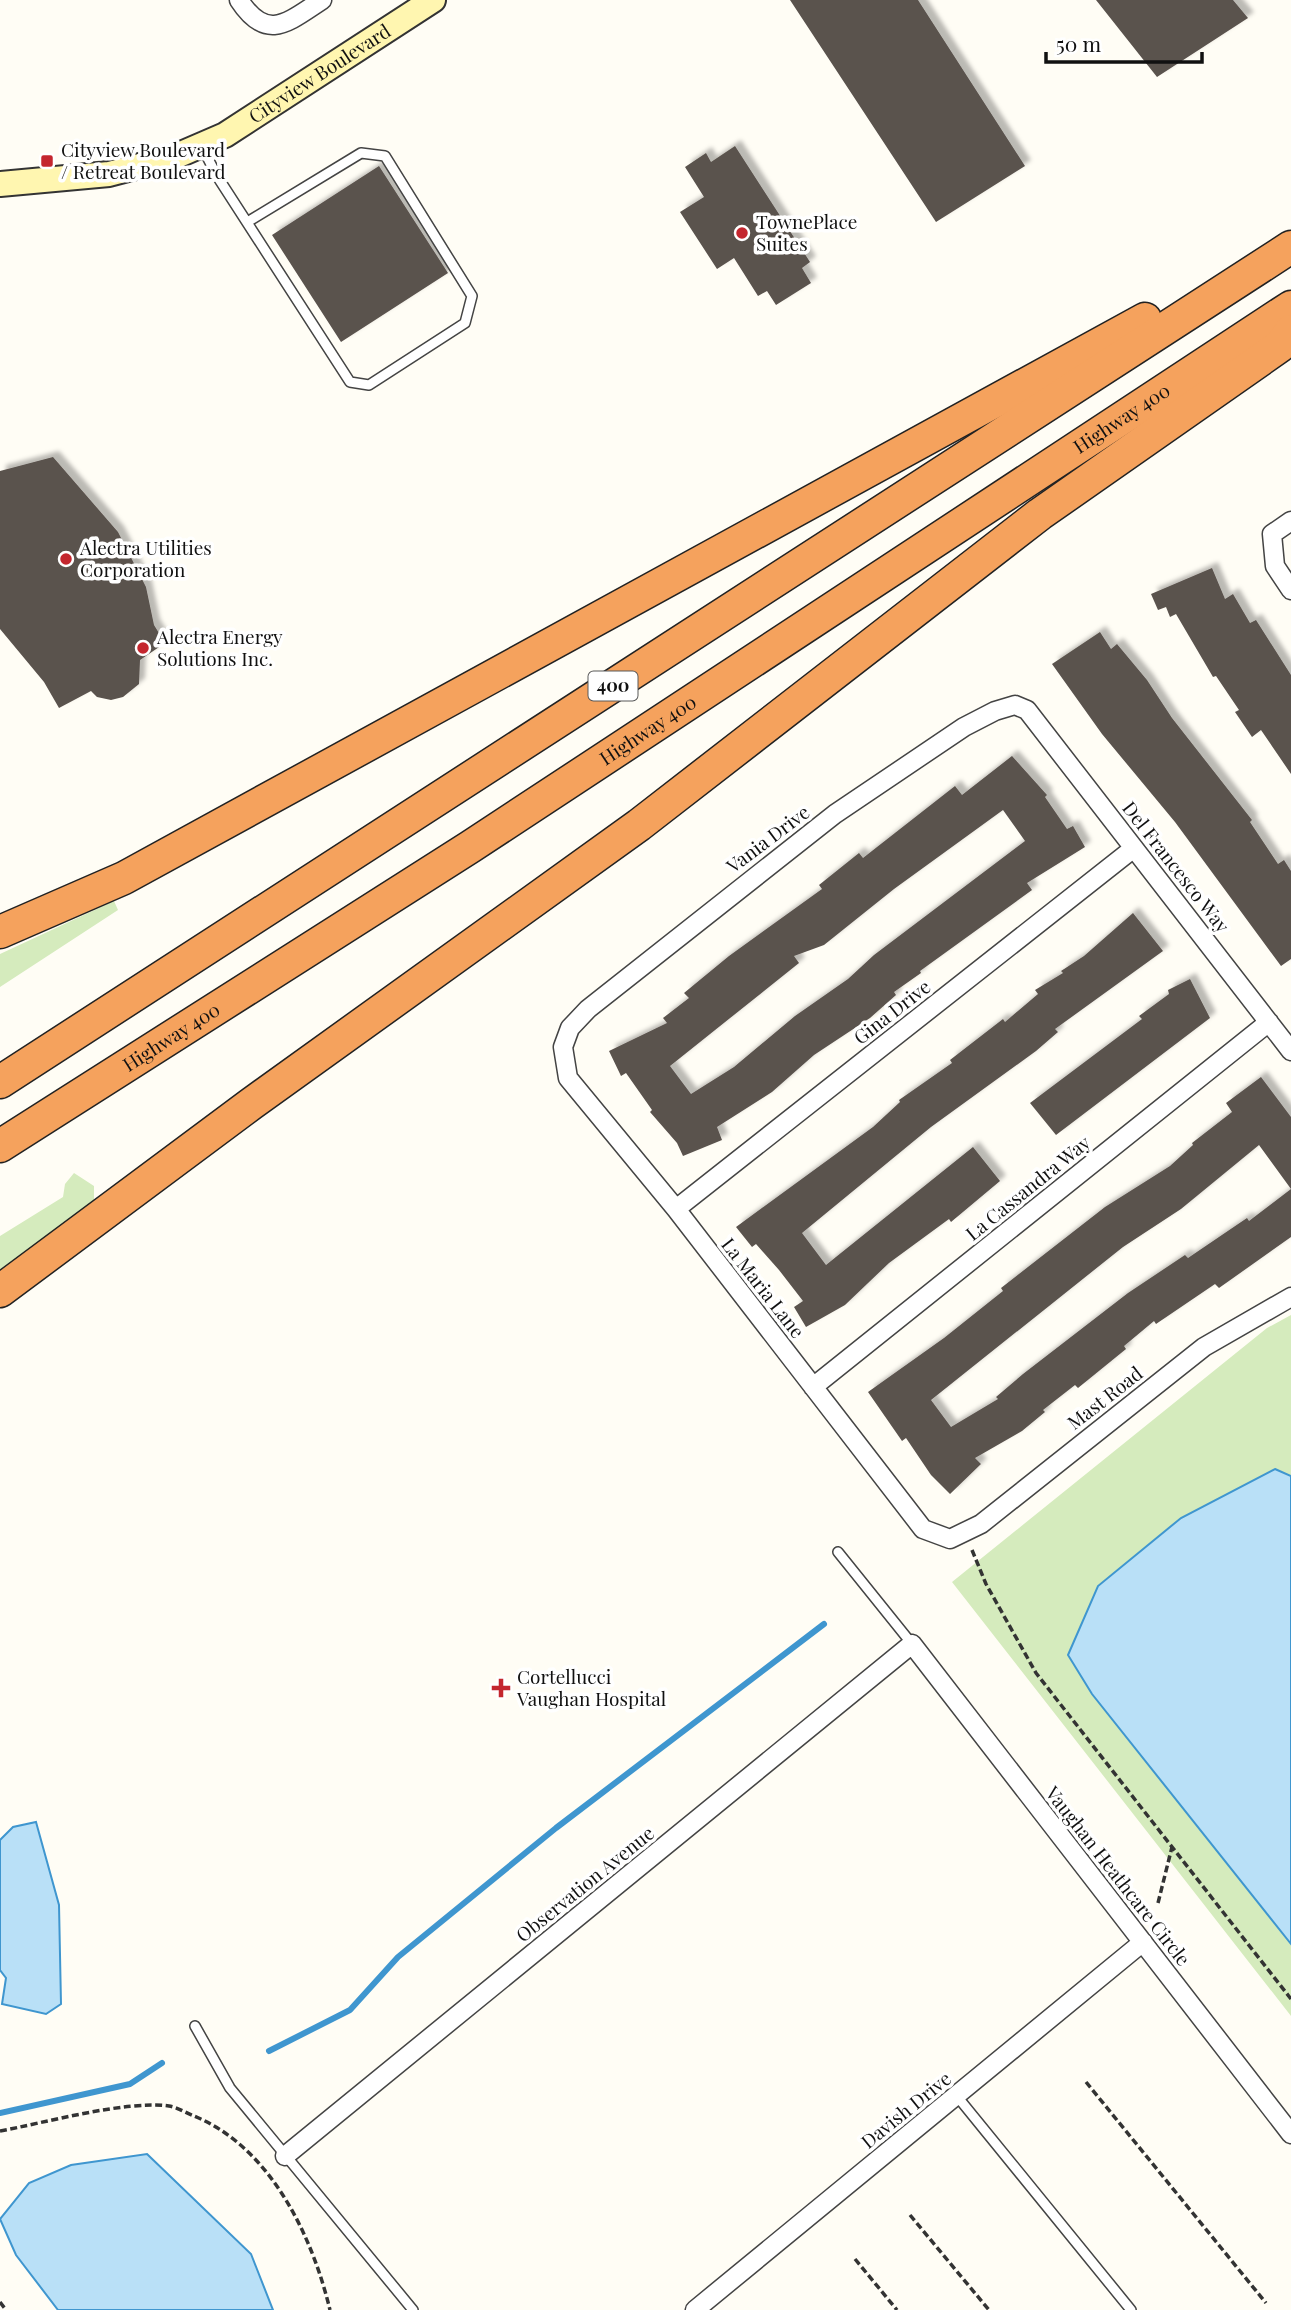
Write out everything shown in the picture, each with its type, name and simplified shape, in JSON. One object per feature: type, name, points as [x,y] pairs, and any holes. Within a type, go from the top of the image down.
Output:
[{"type":"highway","name":"400","points":[[0,1082],[1291,247]]},
{"type":"highway","points":[[0,932],[124,878],[1161,311],[1226,290]]},
{"type":"highway","name":"Highway 400","points":[[0,1146],[470,846],[1291,307]]},
{"type":"highway","points":[[0,1291],[251,1104],[639,825],[1040,514],[1280,346],[1291,331]]},
{"type":"street","points":[[239,0],[251,18],[262,25],[276,26],[322,0]]},
{"type":"street","name":"Cityview Boulevard","points":[[0,184],[109,174],[174,157],[225,135],[433,0]]},
{"type":"street","points":[[1291,521],[1272,534],[1275,566],[1291,590]]},
{"type":"street","name":"Vania Drive","points":[[563,1047],[570,1028],[589,1009],[835,814],[964,727],[1015,705],[1027,710]]},
{"type":"street","name":"Del Francesco Way","points":[[1027,710],[1291,1051]]},
{"type":"street","name":"Gina Drive","points":[[676,1209],[1134,848]]},
{"type":"street","name":"La Cassandra Way","points":[[813,1387],[1269,1022]]},
{"type":"street","name":"La Maria Lane","points":[[563,1047],[569,1078],[676,1209],[923,1529],[957,1535]]},
{"type":"street","name":"Mast Road","points":[[957,1535],[981,1524],[1204,1347],[1291,1297]]},
{"type":"street","name":"Vaughan Heathcare Circle","points":[[912,1644],[1291,2134]]},
{"type":"street","name":"Observation Avenue","points":[[285,2156],[912,1644]]},
{"type":"street","name":"Davish Drive","points":[[695,2310],[1143,1942]]},
{"type":"lane","points":[[201,145],[217,176],[249,221],[349,382],[369,385],[465,323],[472,296],[385,156],[361,153],[249,221]]},
{"type":"lane","points":[[838,1552],[912,1644]]},
{"type":"lane","points":[[195,2026],[222,2076],[413,2310]]},
{"type":"lane","points":[[956,2095],[1131,2310]]},
{"type":"path","points":[[957,1535],[1036,1673],[1291,1999]]},
{"type":"path","points":[[1157,1903],[1172,1847]]},
{"type":"path","points":[[1086,2082],[1266,2302]]},
{"type":"path","points":[[0,2131],[119,2108],[170,2106],[217,2126],[253,2159],[287,2200],[320,2268],[330,2310]]},
{"type":"path","points":[[910,2215],[989,2310]]},
{"type":"path","points":[[855,2259],[897,2310]]},
{"type":"path","points":[[0,2302],[6,2310]]},
{"type":"green space","points":[[114,901],[118,910],[0,987],[0,954]]},
{"type":"green space","points":[[74,1173],[94,1186],[94,1201],[0,1272],[0,1236],[63,1197],[65,1184]]},
{"type":"green space","points":[[1291,1315],[1291,2016],[952,1582],[1267,1328]]},
{"type":"water","points":[[1275,1469],[1291,1476],[1291,1944],[1092,1694],[1068,1655],[1098,1586],[1181,1518]]},
{"type":"water","points":[[36,1822],[59,1905],[61,2004],[46,2014],[2,2004],[6,1978],[0,1970],[0,1840],[13,1827]]},
{"type":"water","points":[[147,2154],[251,2254],[273,2310],[58,2310],[16,2255],[0,2219],[29,2183],[71,2165]]},
{"type":"building","points":[[790,0],[918,0],[1025,166],[936,222]]},
{"type":"building","points":[[1096,0],[1233,0],[1248,18],[1157,77]]},
{"type":"building","name":"TownePlace Suites","points":[[735,146],[810,262],[802,268],[811,283],[776,305],[767,291],[758,296],[734,258],[717,269],[680,212],[704,197],[685,167],[706,153],[711,162]]},
{"type":"building","points":[[379,166],[448,273],[341,342],[272,235]]},
{"type":"building","name":"Alectra Utilities Corporation","points":[[53,457],[118,532],[146,587],[154,625],[165,643],[140,660],[139,684],[123,697],[111,700],[97,697],[91,691],[59,708],[44,682],[0,629],[0,471]]},
{"type":"building","points":[[1212,568],[1225,599],[1233,594],[1250,623],[1256,620],[1291,675],[1291,774],[1261,730],[1252,737],[1235,712],[1239,710],[1216,676],[1213,677],[1176,614],[1170,617],[1166,607],[1158,610],[1151,594]]},
{"type":"building","points":[[1100,632],[1111,649],[1117,644],[1147,680],[1172,718],[1252,820],[1250,822],[1278,864],[1284,860],[1291,871],[1291,959],[1281,966],[1175,822],[1102,734],[1052,664]]},
{"type":"building","points":[[1012,756],[1047,795],[1045,797],[1067,829],[1073,826],[1085,847],[1027,883],[1032,890],[920,971],[921,973],[894,992],[896,995],[870,1018],[814,1055],[772,1092],[717,1127],[722,1140],[683,1156],[677,1143],[650,1112],[652,1110],[626,1073],[621,1076],[609,1051],[667,1023],[663,1018],[689,998],[684,993],[729,956],[822,889],[819,885],[859,853],[863,858],[955,786],[962,795]],"holes":[[[1003,810],[1025,841],[874,955],[848,979],[795,1016],[734,1067],[691,1094],[670,1066],[799,963],[794,956],[824,945],[894,889]]]},
{"type":"building","points":[[1133,913],[1163,951],[1055,1029],[1058,1032],[1036,1051],[931,1127],[802,1233],[826,1265],[973,1147],[1000,1181],[951,1222],[949,1219],[889,1263],[845,1305],[806,1327],[794,1307],[803,1301],[756,1244],[752,1247],[736,1227],[873,1127],[900,1102],[899,1100],[952,1063],[950,1060],[1003,1019],[1005,1022],[1038,994],[1035,990],[1063,973],[1061,971],[1084,956]]},
{"type":"building","points":[[1190,979],[1210,1018],[1056,1135],[1030,1103],[1142,1019],[1139,1016],[1169,994],[1168,990]]},
{"type":"building","points":[[1261,1077],[1291,1117],[1291,1189],[1291,1237],[1219,1288],[1215,1284],[1156,1324],[1154,1321],[1124,1346],[1126,1349],[1078,1388],[1075,1385],[1043,1410],[1045,1412],[1022,1431],[975,1458],[981,1464],[950,1494],[931,1475],[906,1438],[902,1441],[868,1392],[944,1338],[1003,1291],[1001,1288],[1105,1207],[1170,1166],[1193,1145],[1192,1143],[1232,1112],[1226,1103]],"holes":[[[1259,1145],[1291,1189],[1249,1221],[1247,1218],[1188,1258],[1185,1255],[1128,1293],[1023,1374],[996,1397],[998,1399],[951,1427],[931,1400],[1123,1247],[1181,1209]]]},
{"type":"waterway","points":[[269,2051],[350,2010],[398,1957],[556,1828],[824,1624]]},
{"type":"waterway","points":[[0,2113],[130,2084],[162,2063]]},
{"type":"place","name":"Cityview Boulevard / Retreat Boulevard","points":[[47,161]]},
{"type":"place","name":"TownePlace Suites","points":[[742,233]]},
{"type":"place","name":"Alectra Utilities Corporation","points":[[66,559]]},
{"type":"place","name":"Alectra Energy Solutions Inc.","points":[[143,648]]},
{"type":"place","name":"Cortellucci Vaughan Hospital","points":[[501,1688]]}]
